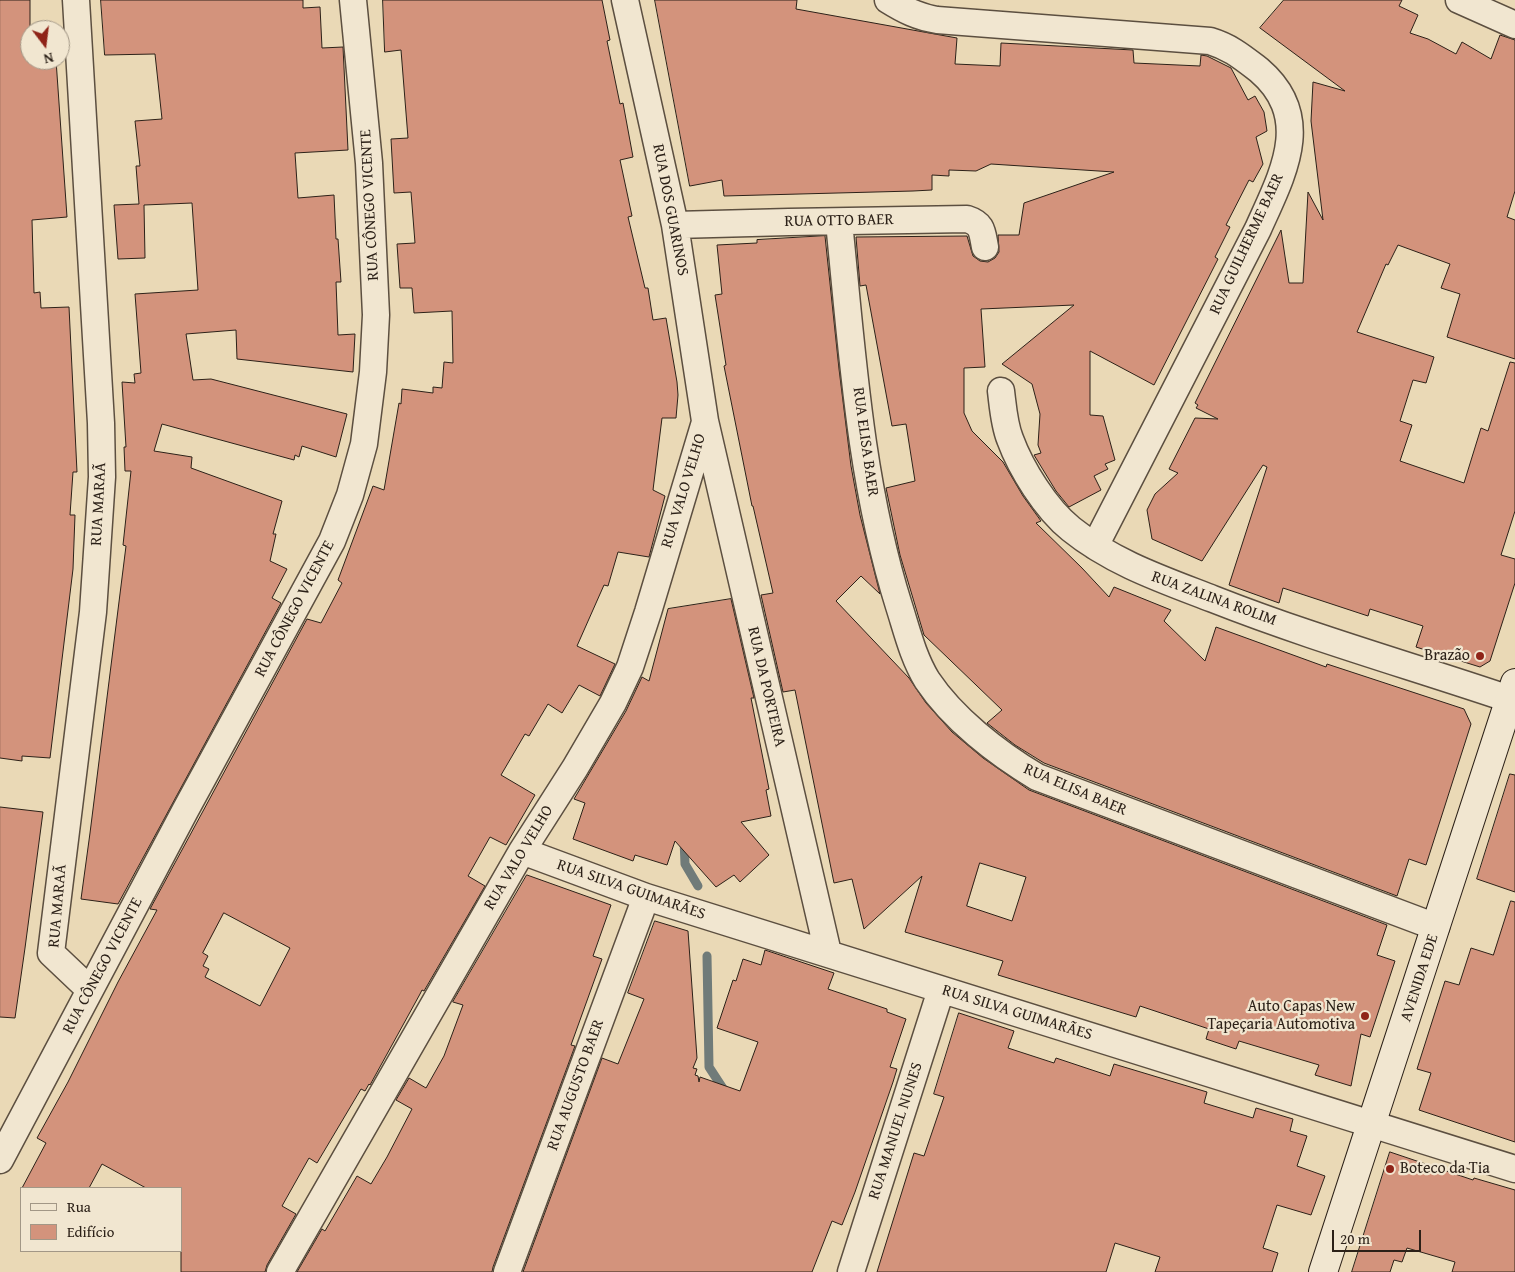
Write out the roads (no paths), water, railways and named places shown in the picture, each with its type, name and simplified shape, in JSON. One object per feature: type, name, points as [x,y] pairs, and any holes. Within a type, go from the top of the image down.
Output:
[{"type":"main road","name":"AVENIDA EDE","points":[[1323,1272],[1513,695]]},
{"type":"street","name":"RUA MARAÃ","points":[[76,0],[101,423],[102,477],[93,612],[51,953],[90,990]]},
{"type":"street","name":"RUA CÔNEGO VICENTE","points":[[0,1160],[186,808],[332,542],[350,495],[364,444],[373,372],[376,315],[369,163],[353,0]]},
{"type":"street","name":"RUA DOS GUARINOS","points":[[625,0],[675,226],[705,421]]},
{"type":"street","name":"RUA GUILHERME BAER","points":[[888,0],[908,12],[924,18],[937,20],[1210,41],[1237,52],[1265,76],[1282,96],[1288,120],[1289,137],[1288,155],[1278,182],[1258,229],[1095,546]]},
{"type":"street","points":[[1459,0],[1515,24]]},
{"type":"street","name":"RUA OTTO BAER","points":[[675,226],[967,219],[976,222],[981,229],[985,247]]},
{"type":"street","name":"RUA ELISA BAER","points":[[839,222],[865,460],[889,573],[916,659],[928,680],[954,712],[992,747],[1014,764],[1037,777],[1436,927]]},
{"type":"street","name":"RUA ZALINA ROLIM","points":[[1001,391],[1005,420],[1010,438],[1019,459],[1036,488],[1056,514],[1070,528],[1095,546],[1143,573],[1235,608],[1322,638],[1513,695]]},
{"type":"street","name":"RUA VALO VELHO","points":[[280,1272],[522,850],[575,768],[613,703],[630,667],[705,421]]},
{"type":"street","name":"RUA DA PORTEIRA","points":[[705,421],[828,953]]},
{"type":"street","name":"RUA SILVA GUIMARÃES","points":[[522,850],[646,897],[1515,1168]]},
{"type":"street","name":"RUA AUGUSTO BAER","points":[[507,1272],[646,897]]},
{"type":"street","name":"RUA MANUEL NUNES","points":[[851,1272],[941,990]]},
{"type":"waterway","points":[[684,839],[685,864],[698,886]]},
{"type":"waterway","points":[[707,956],[709,1067],[726,1093]]},
{"type":"place","name":"Brazão","points":[[1480,656]]},
{"type":"place","name":"Auto Capas New Tapeçaria Automotiva","points":[[1365,1016]]},
{"type":"place","name":"Boteco da Tia","points":[[1390,1169]]}]
